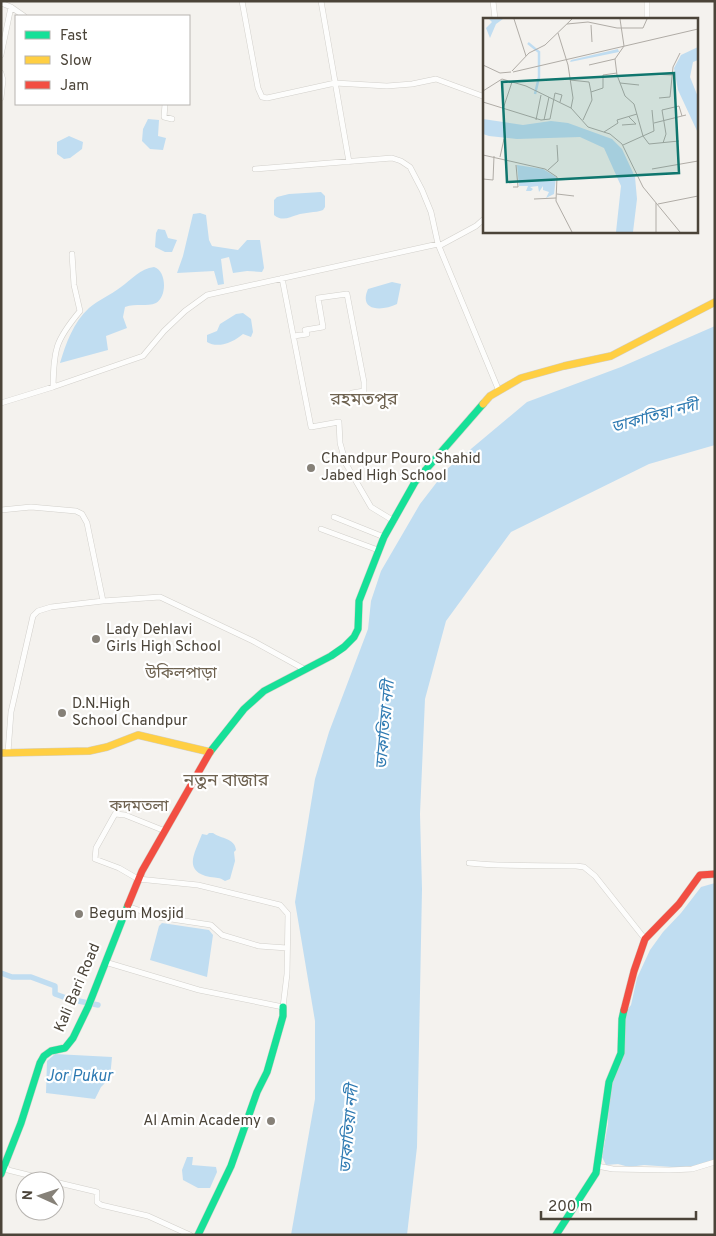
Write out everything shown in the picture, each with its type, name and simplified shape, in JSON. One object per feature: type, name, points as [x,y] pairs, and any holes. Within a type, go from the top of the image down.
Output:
[{"type":"main road","name":"Kali Bari Road","points":[[1,1174],[21,1123],[41,1059],[51,1051],[65,1048],[70,1043],[88,1007],[138,879],[210,752],[244,708],[255,698],[264,691],[330,656],[344,647],[354,637],[358,629],[359,601],[378,550],[415,482],[490,396],[521,378],[611,356],[715,302]]},
{"type":"main road","points":[[5,752],[90,751],[107,747],[138,735],[210,752]]},
{"type":"main road","points":[[556,1235],[596,1173],[609,1082],[621,1053],[622,1019],[634,970],[645,939],[679,904],[700,875],[715,874]]},
{"type":"main road","points":[[198,1235],[231,1166],[257,1092],[267,1072],[283,1016],[283,1007]]},
{"type":"street","points":[[242,1],[258,88],[262,97],[267,98],[335,83],[387,86],[412,84],[436,79],[483,96]]},
{"type":"street","points":[[321,1],[349,162]]},
{"type":"street","points":[[493,1],[495,18]]},
{"type":"street","points":[[647,1],[647,18]]},
{"type":"street","points":[[1,3],[23,15]]},
{"type":"street","points":[[1,55],[11,7]]},
{"type":"street","points":[[1,73],[4,80],[1,98]]},
{"type":"street","points":[[165,105],[164,117],[172,119]]},
{"type":"street","points":[[255,169],[392,158],[407,164],[422,190],[430,212],[438,245],[499,391]]},
{"type":"street","points":[[1,403],[143,356],[185,310],[207,295],[438,245],[476,226],[483,220]]},
{"type":"street","points":[[53,387],[54,354],[60,338],[80,311],[74,285],[72,254]]},
{"type":"street","points":[[282,278],[311,427],[339,422],[340,444],[346,464],[371,507],[394,521]]},
{"type":"street","points":[[294,336],[307,334],[306,330],[323,327],[318,298],[347,294],[364,382],[364,391],[352,393]]},
{"type":"street","points":[[1,510],[31,507],[54,508],[76,511],[82,514],[87,523],[103,601]]},
{"type":"street","points":[[334,517],[384,537]]},
{"type":"street","points":[[321,529],[378,550]]},
{"type":"street","points":[[5,752],[32,616],[38,611],[103,601],[160,597],[253,641],[304,669]]},
{"type":"street","points":[[105,962],[199,990],[283,1007],[287,974],[288,914],[280,905],[198,885],[138,879],[119,868],[95,859],[96,848],[112,816],[115,814],[120,813],[165,831]]},
{"type":"street","points":[[470,863],[495,866],[526,864],[584,867],[595,876],[645,939]]},
{"type":"street","points":[[127,906],[158,918],[211,925],[222,936],[259,946],[286,948]]},
{"type":"street","points":[[597,1166],[676,1170],[692,1169],[715,1162]]},
{"type":"street","points":[[3,1165],[8,1170],[15,1172]]},
{"type":"street","points":[[65,1184],[96,1192],[97,1202],[101,1205],[148,1216],[190,1235]]},
{"type":"water","points":[[148,119],[159,120],[158,136],[166,138],[163,150],[150,149],[142,141],[143,129]]},
{"type":"water","points":[[69,136],[83,142],[82,149],[70,158],[64,159],[57,154],[57,142]]},
{"type":"water","points":[[321,192],[325,196],[325,207],[323,210],[286,218],[274,215],[274,200],[277,197],[289,194]]},
{"type":"water","points":[[200,213],[206,215],[209,240],[212,246],[238,250],[247,240],[260,240],[264,268],[262,272],[247,271],[233,273],[229,257],[221,259],[224,284],[218,285],[214,271],[177,273],[193,214]]},
{"type":"water","points":[[158,229],[165,230],[168,238],[177,240],[172,252],[165,252],[155,247]]},
{"type":"water","points":[[154,267],[161,273],[164,284],[160,300],[153,304],[125,307],[123,317],[127,328],[106,336],[108,350],[60,363],[74,327],[83,314],[96,302],[117,290],[140,272]]},
{"type":"water","points":[[392,282],[401,284],[397,304],[385,308],[369,306],[366,302],[368,289]]},
{"type":"water","points":[[243,313],[251,319],[253,332],[251,337],[243,334],[231,342],[221,345],[207,342],[207,335],[217,331],[220,324],[236,314]]},
{"type":"water","name":"ডাকাতিয়া নদী","points":[[715,326],[715,445],[649,464],[511,532],[446,621],[425,699],[420,814],[422,889],[417,1147],[407,1235],[291,1235],[315,1099],[315,1021],[295,902],[315,779],[329,732],[368,629],[371,601],[381,571],[420,504],[447,469],[527,402],[621,367]]},
{"type":"water","points":[[209,833],[227,839],[235,846],[235,861],[230,879],[225,881],[201,874],[193,866],[194,854],[202,834],[207,835]]},
{"type":"water","points":[[715,883],[715,1162],[694,1167],[606,1165],[602,1157],[608,1124],[609,1082],[623,1051],[621,1018],[631,1005],[637,978],[650,950],[701,887]]},
{"type":"water","points":[[162,923],[209,930],[213,935],[207,977],[150,960],[159,926]]},
{"type":"water","name":"Jor Pukur","points":[[55,1054],[112,1057],[110,1078],[101,1087],[95,1099],[46,1093],[47,1061]]},
{"type":"water","points":[[187,1157],[193,1157],[192,1165],[216,1167],[217,1172],[210,1188],[198,1188],[183,1180],[182,1170]]},
{"type":"waterway","points":[[1,973],[12,977],[31,977],[55,986],[55,994],[98,1005]]},
{"type":"traffic: fast","points":[[210,752],[244,709],[264,691],[331,656],[354,637],[358,629],[359,601],[384,537],[415,482],[483,404]]},
{"type":"traffic: fast","points":[[1,1174],[21,1123],[40,1063],[44,1056],[51,1051],[65,1048],[73,1038],[88,1007],[128,905]]},
{"type":"traffic: fast","points":[[198,1235],[231,1166],[257,1092],[267,1072],[283,1016],[283,1007]]},
{"type":"traffic: fast","points":[[556,1235],[596,1173],[609,1082],[621,1053],[624,1010]]},
{"type":"traffic: slow","points":[[483,404],[490,396],[521,378],[611,356],[715,302]]},
{"type":"traffic: slow","points":[[1,753],[89,751],[107,747],[138,735],[210,752]]},
{"type":"traffic: jam","points":[[128,905],[142,871],[210,752]]},
{"type":"traffic: jam","points":[[624,1010],[645,939],[679,904],[700,875],[715,874]]},
{"type":"place","name":"Chandpur Pouro Shahid Jabed High School","points":[[311,468]]},
{"type":"place","name":"Lady Dehlavi Girls High School","points":[[96,639]]},
{"type":"place","name":"D.N.High School Chandpur","points":[[62,713]]},
{"type":"place","name":"Begum Mosjid","points":[[79,914]]},
{"type":"place","name":"Al Amin Academy","points":[[271,1121]]},
{"type":"district","name":"রহমতপুর","points":[[364,400]]},
{"type":"district","name":"উকিলপাড়া","points":[[181,674]]},
{"type":"district","name":"নতুন বাজার","points":[[226,781]]},
{"type":"district","name":"কদমতলা","points":[[139,807]]}]
